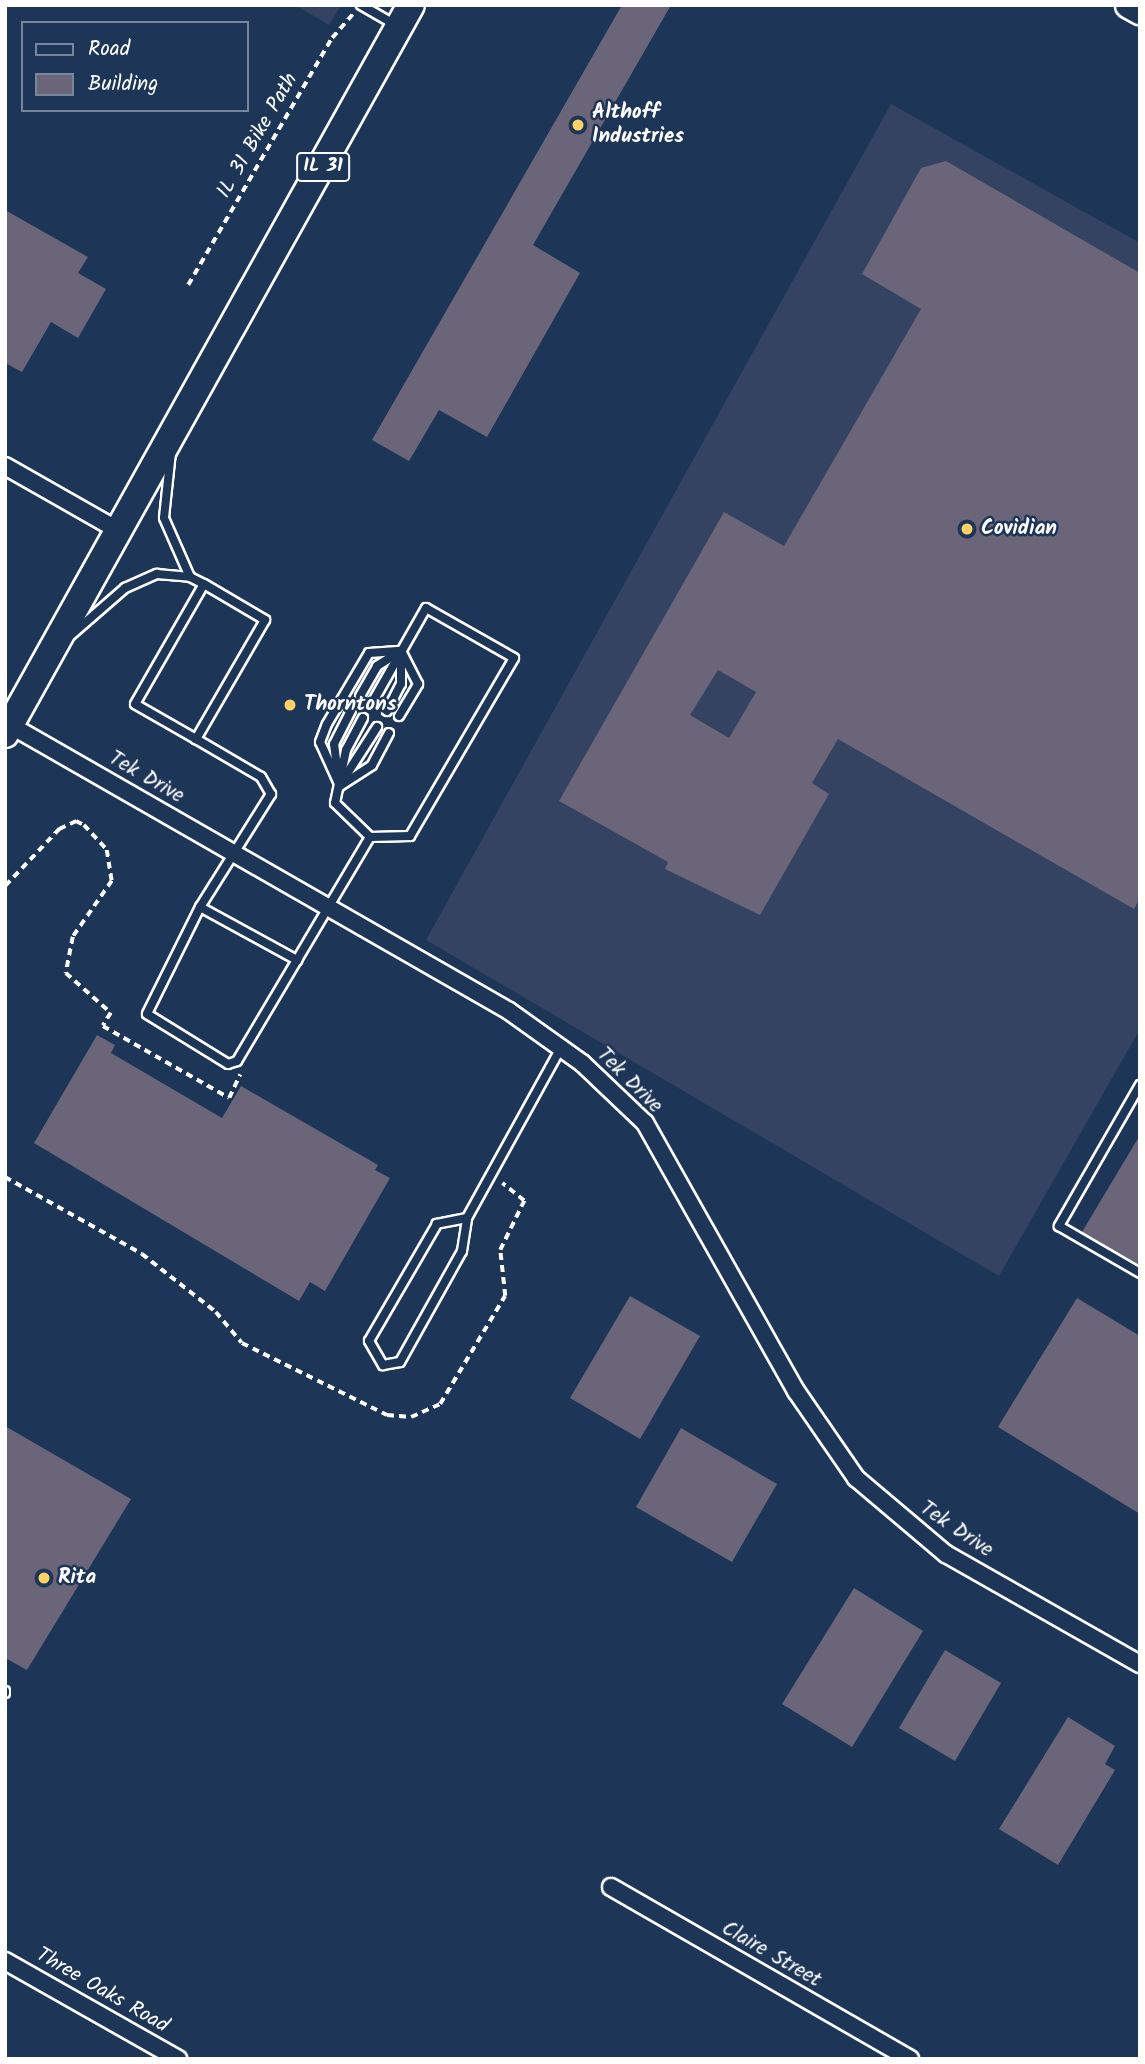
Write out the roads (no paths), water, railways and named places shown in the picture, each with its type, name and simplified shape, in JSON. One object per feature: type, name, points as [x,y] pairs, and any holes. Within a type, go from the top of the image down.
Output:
[{"type":"main road","points":[[1129,5],[1140,11]]},
{"type":"main road","name":"IL 31","points":[[8,729],[121,533],[405,17]]},
{"type":"street","points":[[5,466],[121,533]]},
{"type":"street","name":"Tek Drive","points":[[8,729],[329,906],[561,1048],[645,1123],[796,1391],[856,1478],[946,1554],[1140,1664]]},
{"type":"street","name":"Claire Street","points":[[611,1887],[910,2059]]},
{"type":"street","name":"Three Oaks Road","points":[[5,1961],[178,2059]]},
{"type":"lane","points":[[360,5],[405,17]]},
{"type":"lane","points":[[171,442],[164,518],[190,578]]},
{"type":"lane","points":[[57,644],[140,579],[190,578],[265,620],[196,740]]},
{"type":"lane","points":[[204,584],[135,704],[269,785],[271,794],[232,852],[200,907],[147,1014],[233,1063],[370,837]]},
{"type":"lane","points":[[363,718],[346,750],[335,803],[370,837],[410,836],[514,658],[426,608],[372,703]]},
{"type":"lane","points":[[359,696],[377,666],[401,650]]},
{"type":"lane","points":[[387,711],[401,684],[401,650]]},
{"type":"lane","points":[[399,716],[418,684],[401,650]]},
{"type":"lane","points":[[340,786],[320,743],[327,724],[369,653],[401,650]]},
{"type":"lane","points":[[340,786],[334,744],[351,711]]},
{"type":"lane","points":[[340,786],[377,727]]},
{"type":"lane","points":[[340,786],[372,765],[389,733]]},
{"type":"lane","points":[[200,907],[297,960]]},
{"type":"lane","points":[[467,1218],[437,1224],[369,1341],[383,1365],[400,1362],[462,1251],[467,1218],[561,1048]]},
{"type":"lane","points":[[1140,1086],[1059,1226],[1140,1273]]},
{"type":"place","name":"Althoff Industries","points":[[578,125]]},
{"type":"place","name":"Covidian","points":[[967,529]]},
{"type":"place","name":"Thorntons","points":[[290,705]]},
{"type":"place","name":"Rita","points":[[44,1578]]}]
